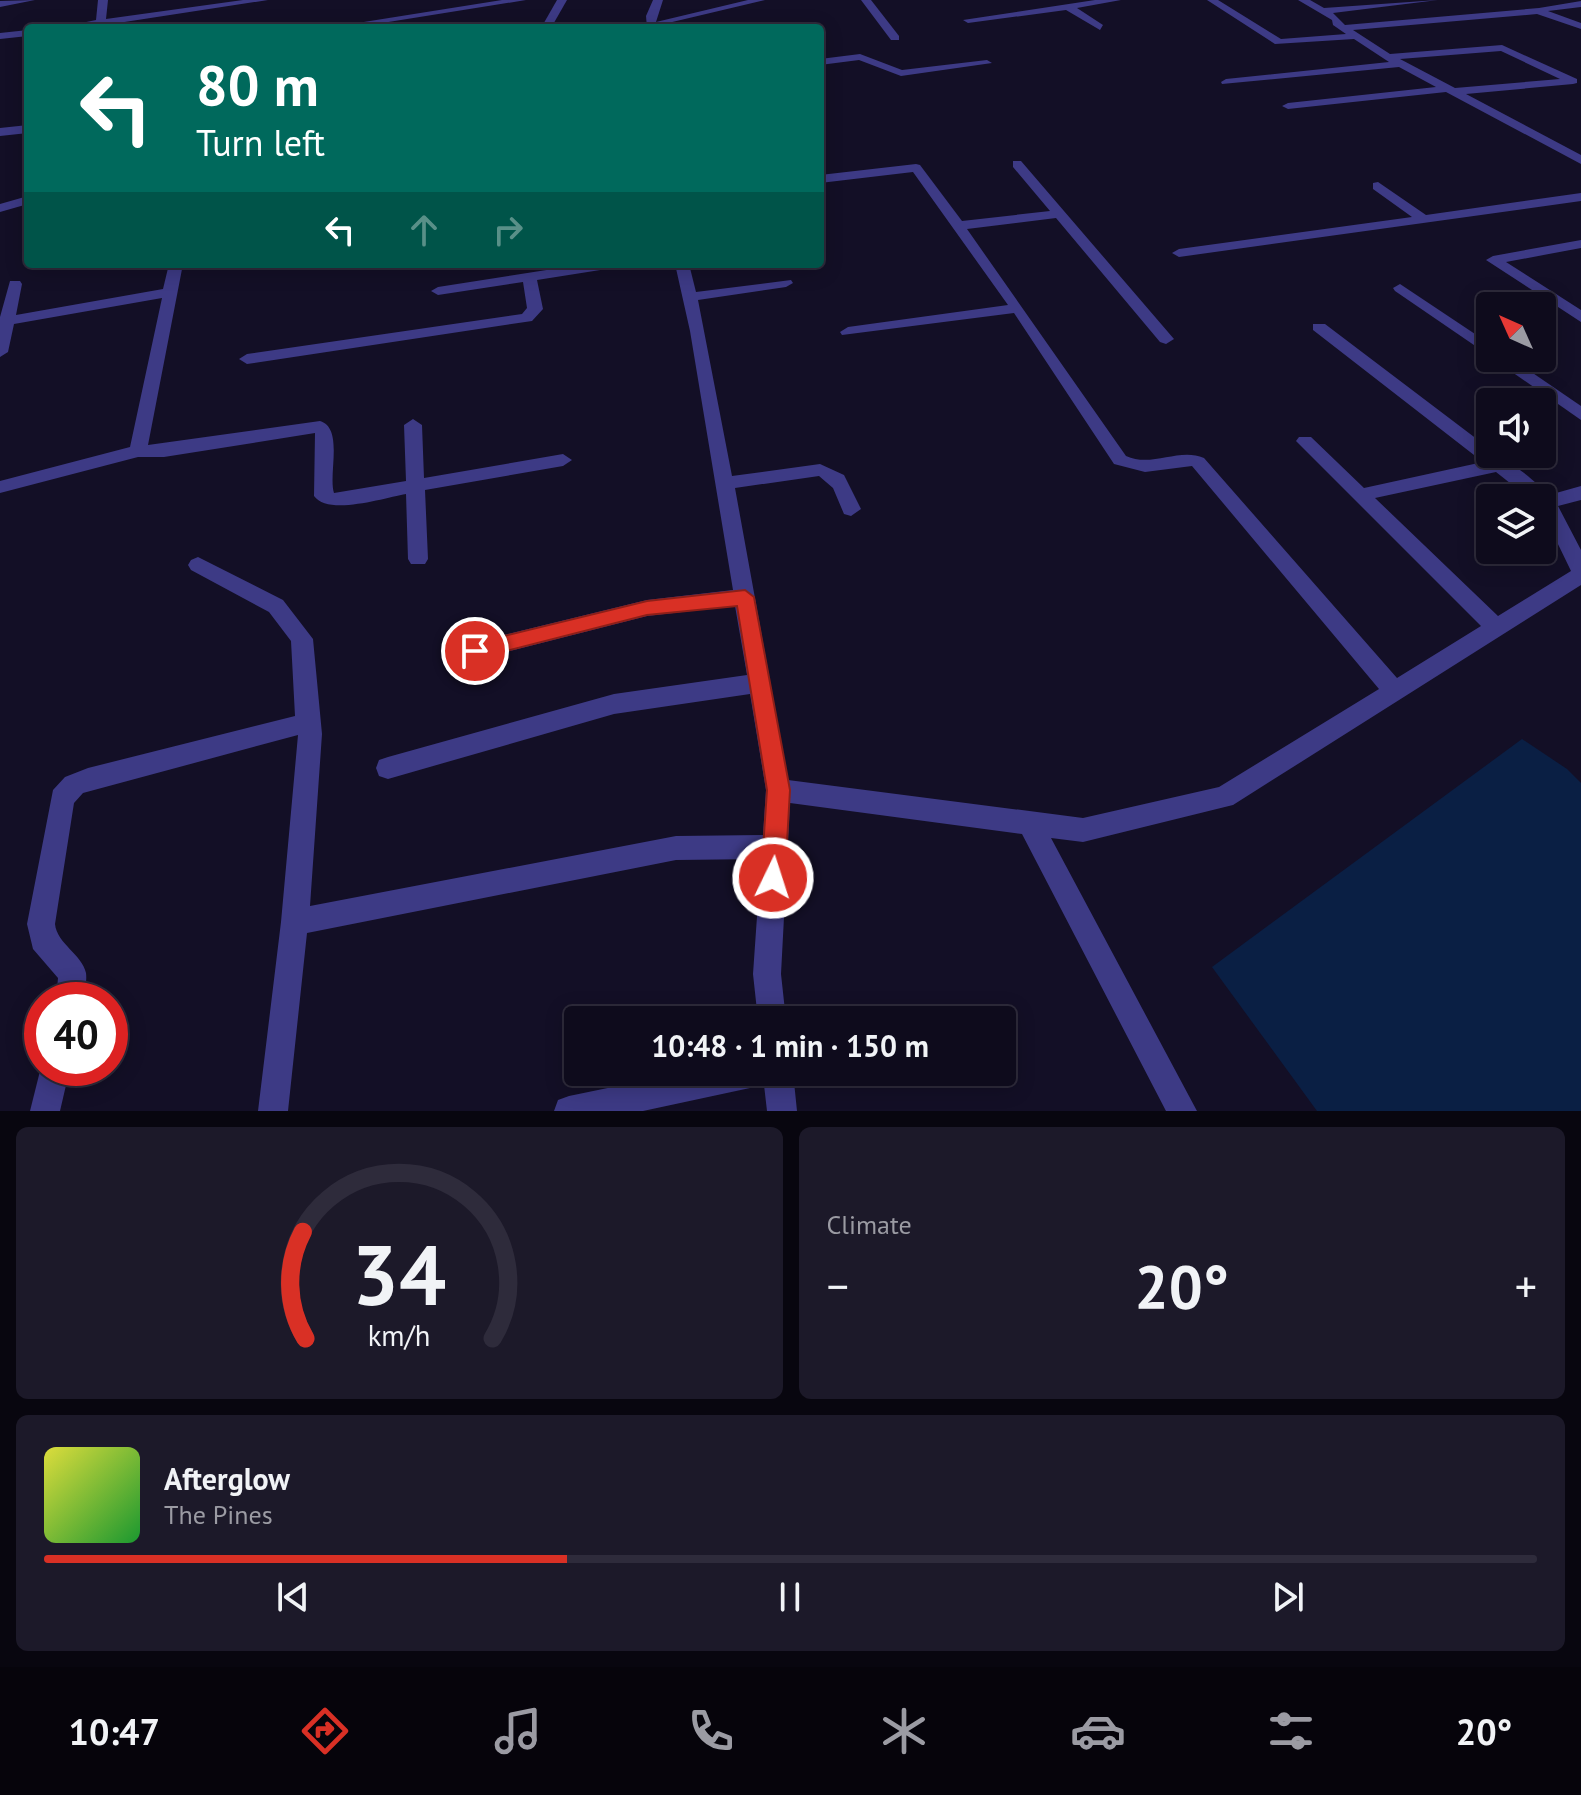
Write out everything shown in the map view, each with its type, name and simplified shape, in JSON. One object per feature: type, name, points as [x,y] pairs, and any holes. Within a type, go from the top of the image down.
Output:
[{"type":"street","points":[[0,4],[30,0]]},
{"type":"street","points":[[100,24],[103,0]]},
{"type":"street","points":[[107,24],[263,0]]},
{"type":"street","points":[[368,24],[521,0]]},
{"type":"street","points":[[548,24],[562,0]]},
{"type":"street","points":[[652,24],[651,16],[658,0]]},
{"type":"street","points":[[664,24],[760,0]]},
{"type":"street","points":[[866,0],[895,38]]},
{"type":"street","points":[[1047,0],[1100,27]]},
{"type":"street","points":[[968,20],[1116,0]]},
{"type":"street","points":[[1212,0],[1279,42],[1355,36]]},
{"type":"street","points":[[1303,0],[1337,19],[1336,23],[1400,64],[1581,160]]},
{"type":"street","points":[[1322,11],[1433,0]]},
{"type":"street","points":[[1550,0],[1567,6]]},
{"type":"street","points":[[1343,28],[1540,11],[1581,4]]},
{"type":"street","points":[[1540,11],[1581,26]]},
{"type":"street","points":[[430,13],[435,24]]},
{"type":"street","points":[[0,36],[24,33]]},
{"type":"street","points":[[1388,57],[1502,48],[1577,81]]},
{"type":"street","points":[[824,62],[860,57],[901,73],[987,63]]},
{"type":"street","points":[[1226,82],[1400,64]]},
{"type":"street","points":[[1288,106],[1577,81]]},
{"type":"street","points":[[0,132],[24,129]]},
{"type":"street","points":[[1562,150],[1581,147]]},
{"type":"street","points":[[1017,164],[1166,339]]},
{"type":"street","points":[[824,178],[915,167],[1018,308],[1120,460],[1139,467],[1191,459],[1198,462],[1394,691]]},
{"type":"street","points":[[1378,186],[1425,220]]},
{"type":"street","points":[[1179,253],[1581,197]]},
{"type":"street","points":[[0,208],[24,201]]},
{"type":"street","points":[[958,226],[1057,214]]},
{"type":"street","points":[[1581,244],[1493,260],[1581,317]]},
{"type":"street","points":[[138,451],[175,268]]},
{"type":"street","points":[[438,291],[587,268]]},
{"type":"street","points":[[683,268],[725,483],[778,790],[767,974],[770,1006]]},
{"type":"street","points":[[247,359],[527,318],[535,309],[529,277]]},
{"type":"street","points":[[690,297],[786,283]]},
{"type":"street","points":[[0,352],[5,315],[15,284]]},
{"type":"street","points":[[1400,288],[1476,341]]},
{"type":"street","points":[[5,315],[172,292]]},
{"type":"street","points":[[848,332],[1018,308]]},
{"type":"street","points":[[1319,327],[1476,447]]},
{"type":"street","points":[[1520,372],[1581,414]]},
{"type":"street","points":[[413,425],[418,559]]},
{"type":"street","points":[[0,487],[138,451],[164,451],[320,427],[324,431],[326,500],[413,488],[563,460]]},
{"type":"street","points":[[1305,441],[1496,628]]},
{"type":"street","points":[[1361,495],[1486,468]]},
{"type":"street","points":[[1504,468],[1524,484]]},
{"type":"street","points":[[725,483],[820,470],[832,473],[840,480],[851,509]]},
{"type":"street","points":[[1556,497],[1581,493]]},
{"type":"street","points":[[778,790],[1083,830],[1224,797],[1581,572],[1556,524]]},
{"type":"street","points":[[198,565],[276,606],[302,639],[307,727],[310,734],[295,922],[273,1111]]},
{"type":"street","points":[[475,651],[647,608],[745,597]]},
{"type":"street","points":[[388,768],[614,704],[760,683]]},
{"type":"street","points":[[71,982],[72,974],[43,939],[41,924],[62,798],[74,785],[298,725],[307,727]]},
{"type":"street","points":[[1030,823],[1182,1111]]},
{"type":"street","points":[[295,922],[676,848],[775,847]]},
{"type":"street","points":[[45,1111],[51,1086]]},
{"type":"street","points":[[569,1111],[691,1086]]},
{"type":"street","points":[[779,1086],[782,1111]]},
{"type":"water","points":[[1522,739],[1567,769],[1581,783],[1581,1111],[1317,1111],[1212,967]]},
{"type":"route","points":[[475,651],[647,608],[745,597],[778,790],[773,878]]}]
